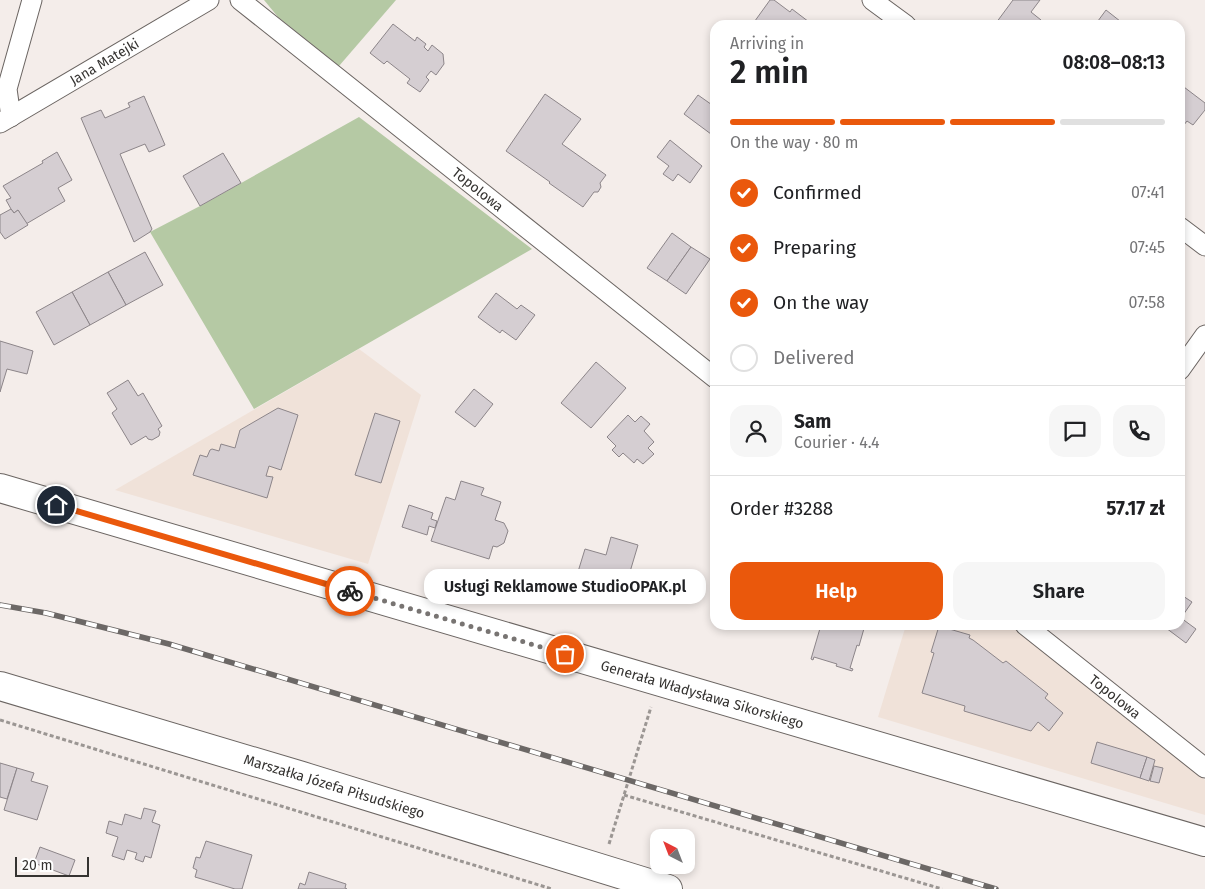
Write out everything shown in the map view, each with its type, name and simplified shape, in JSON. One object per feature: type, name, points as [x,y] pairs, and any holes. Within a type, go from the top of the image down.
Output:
[{"type":"main road","name":"Generała Władysława Sikorskiego","points":[[0,488],[1205,842]]},
{"type":"main road","name":"Marszałka Józefa Piłsudskiego","points":[[0,686],[302,776],[668,889]]},
{"type":"street","points":[[5,120],[7,89],[32,0]]},
{"type":"street","name":"Jana Matejki","points":[[5,120],[209,0]]},
{"type":"street","name":"Topolowa","points":[[240,0],[710,374]]},
{"type":"street","points":[[872,0],[899,20]]},
{"type":"street","points":[[1185,231],[1205,246]]},
{"type":"street","points":[[1185,363],[1205,336]]},
{"type":"street","name":"Topolowa","points":[[1031,630],[1205,768]]},
{"type":"path","points":[[602,868],[659,682]]},
{"type":"path","points":[[0,720],[552,889]]},
{"type":"path","points":[[624,795],[942,889]]},
{"type":"shaded area","points":[[359,349],[421,395],[368,564],[115,490]]},
{"type":"shaded area","points":[[904,630],[1016,630],[1205,780],[1205,815],[878,717]]},
{"type":"green space","points":[[264,0],[396,0],[339,66],[278,17]]},
{"type":"green space","points":[[359,117],[532,249],[254,409],[150,232]]},
{"type":"building","points":[[770,0],[774,0],[790,12],[792,9],[806,20],[756,20]]},
{"type":"building","points":[[1013,0],[1040,0],[1031,12],[1041,20],[998,20]]},
{"type":"building","points":[[1106,10],[1119,20],[1099,20]]},
{"type":"building","points":[[393,24],[415,41],[417,37],[426,44],[424,47],[428,51],[432,45],[443,54],[444,64],[436,75],[431,71],[426,77],[429,80],[420,92],[407,83],[410,79],[387,61],[384,64],[370,53]]},
{"type":"building","points":[[1185,88],[1205,103],[1205,110],[1193,125],[1187,121],[1185,124]]},
{"type":"building","points":[[545,94],[581,119],[562,144],[606,175],[600,183],[601,187],[598,192],[594,192],[583,207],[506,151]]},
{"type":"building","points":[[698,95],[710,103],[710,133],[684,114]]},
{"type":"building","points":[[144,96],[165,145],[149,152],[145,144],[120,154],[152,229],[134,242],[81,118],[101,110],[105,118],[130,107],[128,103]]},
{"type":"building","points":[[670,140],[702,166],[690,183],[678,174],[673,181],[663,174],[669,166],[657,157]]},
{"type":"building","points":[[57,152],[72,180],[58,188],[65,201],[26,224],[18,210],[14,213],[11,209],[6,200],[11,198],[3,186],[43,163],[42,161]]},
{"type":"building","points":[[223,153],[241,183],[200,206],[183,176]]},
{"type":"building","points":[[11,209],[14,213],[18,210],[28,225],[5,239],[0,232],[0,215]]},
{"type":"building","points":[[672,233],[691,247],[667,281],[647,268]]},
{"type":"building","points":[[691,247],[710,259],[686,294],[667,281]]},
{"type":"building","points":[[145,252],[163,285],[126,305],[108,272]]},
{"type":"building","points":[[108,272],[126,305],[90,325],[72,292]]},
{"type":"building","points":[[72,292],[90,325],[54,345],[36,312]]},
{"type":"building","points":[[496,293],[517,309],[521,305],[535,315],[516,340],[502,330],[500,333],[478,317]]},
{"type":"building","points":[[0,341],[33,351],[27,374],[7,369],[0,392]]},
{"type":"building","points":[[596,362],[626,388],[591,428],[561,403]]},
{"type":"building","points":[[128,380],[138,396],[143,393],[162,426],[158,429],[160,432],[159,436],[152,440],[146,436],[131,445],[112,413],[117,409],[107,393]]},
{"type":"building","points":[[474,389],[493,404],[475,427],[455,412]]},
{"type":"building","points":[[278,408],[298,415],[281,470],[269,466],[266,476],[273,477],[267,498],[193,475],[200,455],[207,457],[212,449],[219,451],[221,444],[235,448],[240,430]]},
{"type":"building","points":[[375,413],[400,421],[381,483],[355,475]]},
{"type":"building","points":[[628,415],[635,422],[641,416],[650,424],[644,431],[654,442],[648,448],[654,454],[643,464],[637,459],[634,463],[623,453],[619,457],[612,450],[616,446],[607,437]]},
{"type":"building","points":[[461,481],[484,488],[481,495],[501,502],[495,520],[504,523],[508,531],[504,543],[497,547],[493,546],[489,559],[431,541],[446,497],[455,500]]},
{"type":"building","points":[[409,505],[433,513],[431,519],[437,521],[435,528],[429,526],[427,535],[402,527]]},
{"type":"building","points":[[611,537],[638,545],[621,602],[573,588],[585,549],[606,555]]},
{"type":"building","points":[[1185,597],[1192,602],[1185,612]]},
{"type":"building","points":[[1185,621],[1196,629],[1186,643],[1169,630],[1185,630]]},
{"type":"building","points":[[820,630],[864,630],[850,668],[853,669],[852,671],[814,657],[813,660],[811,659]]},
{"type":"building","points":[[938,630],[953,630],[970,635],[969,638],[1003,663],[1006,661],[1048,694],[1045,698],[1063,713],[1049,731],[1038,722],[1031,731],[964,711],[965,706],[922,693],[934,653],[931,652]]},
{"type":"building","points":[[1097,742],[1147,757],[1140,778],[1091,763]]},
{"type":"building","points":[[1147,757],[1155,760],[1149,781],[1140,778]]},
{"type":"building","points":[[0,763],[17,768],[7,799],[0,797]]},
{"type":"building","points":[[1154,766],[1163,768],[1159,783],[1150,781]]},
{"type":"building","points":[[17,768],[34,773],[31,781],[48,786],[37,820],[4,810]]},
{"type":"building","points":[[144,808],[156,811],[152,822],[160,825],[151,858],[145,856],[143,862],[135,859],[137,853],[127,850],[124,860],[112,856],[118,837],[106,833],[109,821],[122,825],[125,814],[141,819]]},
{"type":"building","points":[[206,841],[252,855],[242,889],[235,889],[195,877],[197,870],[193,868],[196,857],[200,858]]},
{"type":"building","points":[[40,847],[75,860],[69,876],[34,863]]},
{"type":"building","points":[[309,872],[346,884],[345,888],[347,889],[298,889],[300,883],[305,885]]},
{"type":"railway","points":[[0,605],[46,613],[169,644],[996,889]]},
{"type":"way so far","points":[[350,591],[565,654]]},
{"type":"place","name":"Usługi Reklamowe StudioOPAK.pl","points":[[565,654]]},
{"type":"route","points":[[56,505],[350,591]]}]
